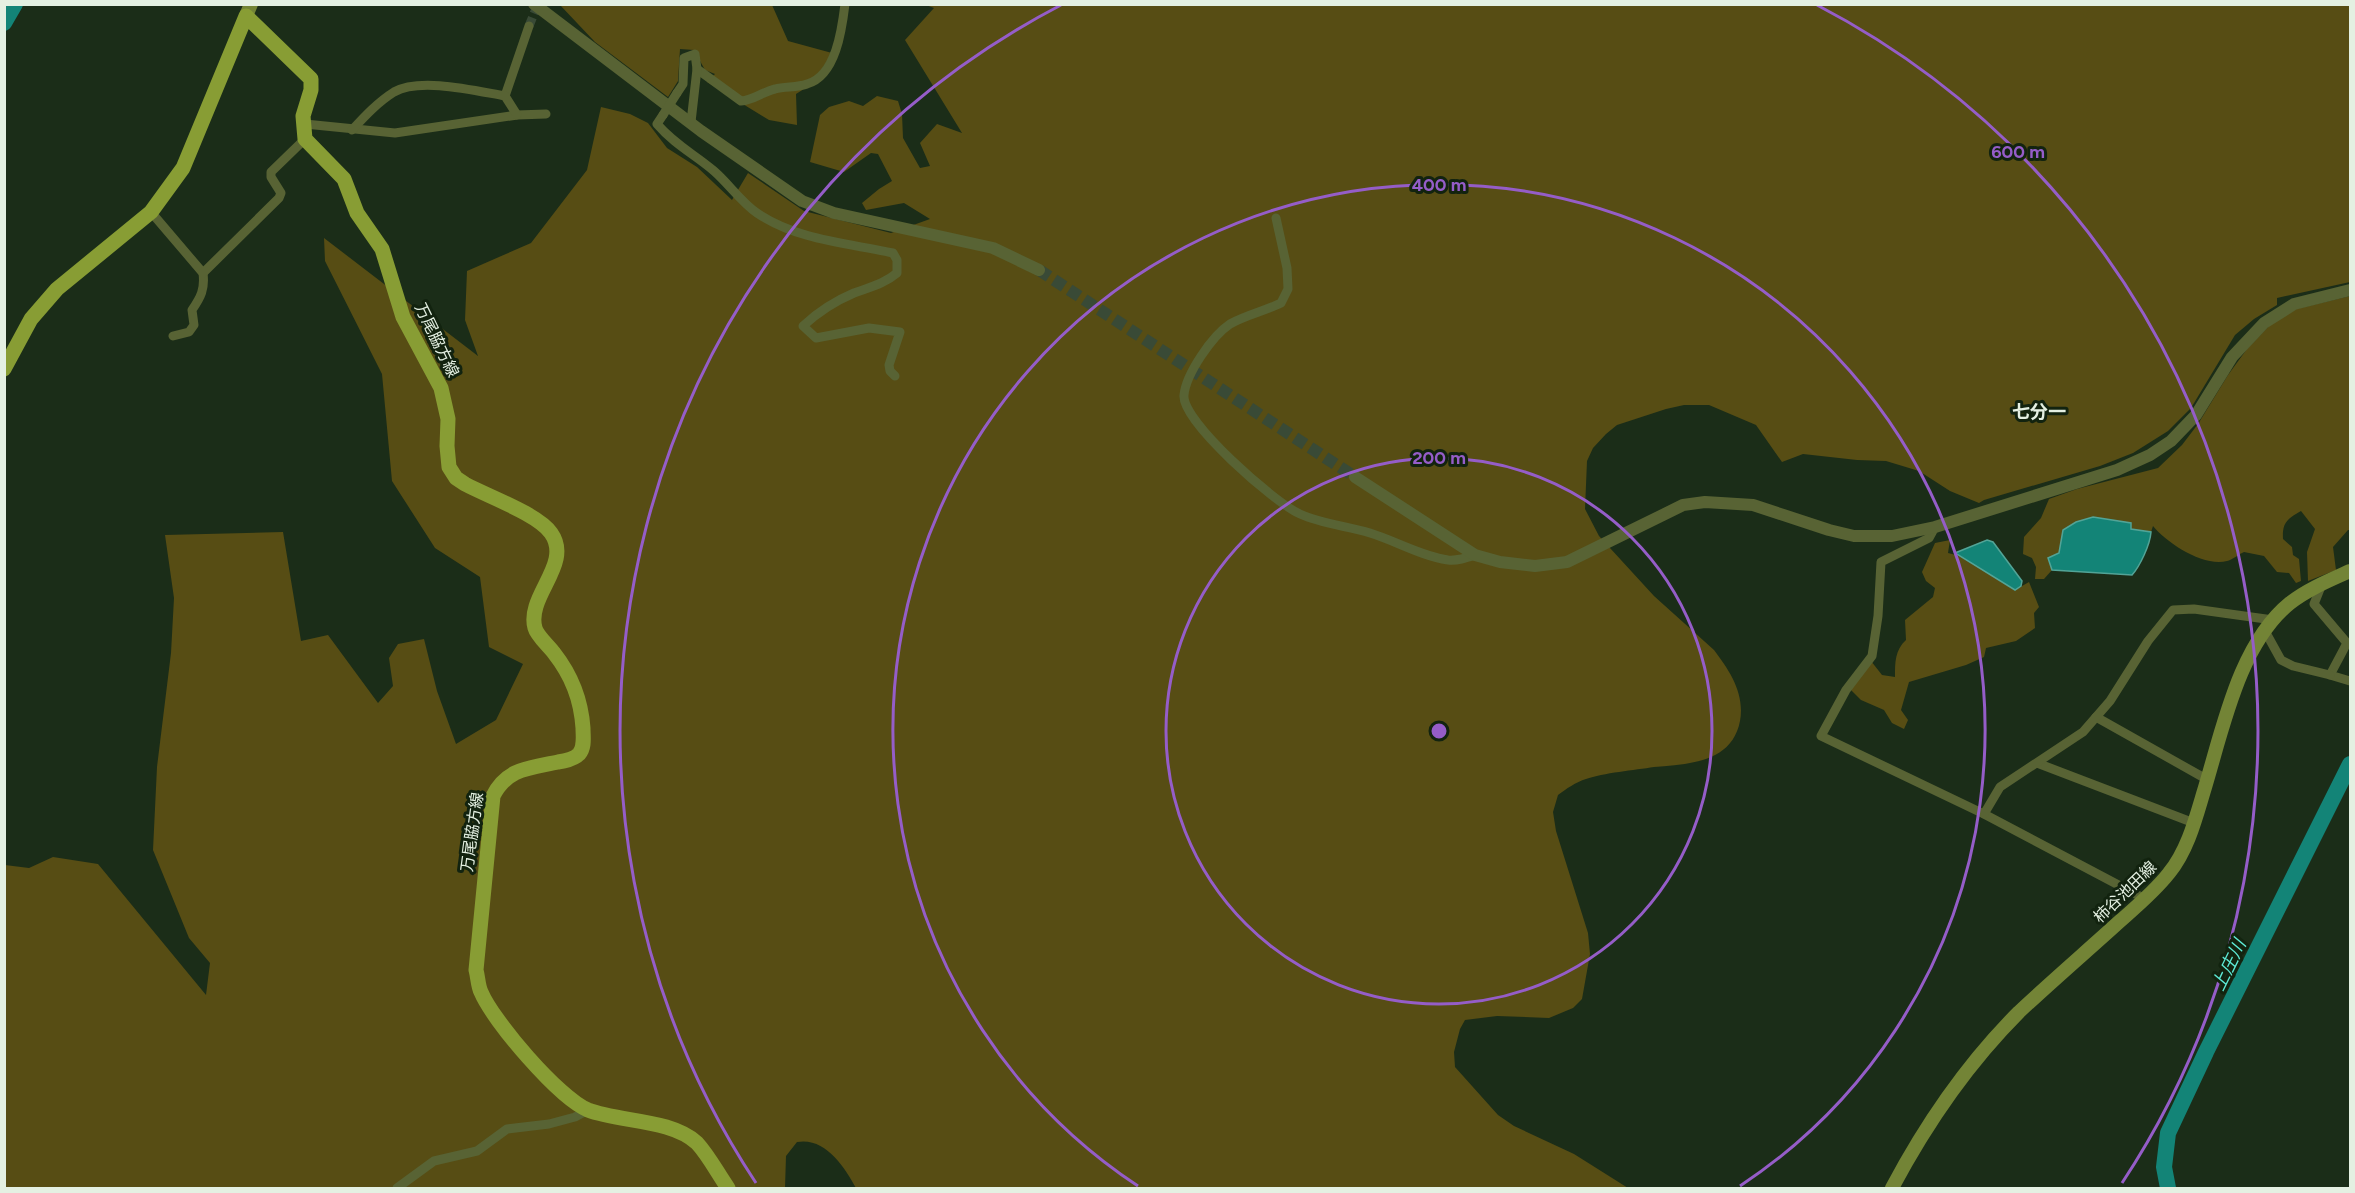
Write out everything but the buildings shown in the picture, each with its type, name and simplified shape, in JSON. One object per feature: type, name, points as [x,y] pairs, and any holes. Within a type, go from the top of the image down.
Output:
[{"type":"main road","points":[[4,369],[31,319],[57,289],[151,212],[183,168],[249,10],[311,79],[311,90],[303,116],[305,131]]},
{"type":"main road","name":"万尾脇方線","points":[[305,131],[344,178],[357,213],[382,249],[403,317],[441,388],[447,419],[450,467],[456,478],[542,522],[552,534],[556,544],[552,572],[540,595],[535,614],[535,629],[567,669],[578,694],[584,744],[578,755],[513,774],[500,782],[493,796],[476,970],[481,991],[491,1010],[512,1037],[566,1097],[588,1110],[665,1127],[685,1136],[696,1143],[728,1188]]},
{"type":"main road","name":"柿谷池田線","points":[[1892,1188],[1917,1142],[1973,1062],[2018,1013],[2145,899],[2169,873],[2185,846],[2194,823],[2239,679],[2252,649],[2289,604],[2322,584],[2350,571]]},
{"type":"street","points":[[534,4],[691,122],[802,201],[834,213],[993,248],[1039,270]]},
{"type":"street","points":[[697,69],[741,101],[753,100],[766,91],[808,84],[821,76],[837,50],[845,4]]},
{"type":"street","points":[[505,96],[529,26]]},
{"type":"street","points":[[691,122],[697,69],[695,54],[684,58],[683,84],[657,124],[680,147],[726,181],[743,200],[768,220],[804,236],[893,253],[897,260],[897,273],[888,281],[842,299],[819,311],[803,326],[816,338],[869,328],[900,332],[889,365],[895,376]]},
{"type":"street","points":[[352,130],[373,108],[395,92],[409,86],[462,89],[505,96],[517,115]]},
{"type":"street","points":[[203,273],[279,198],[281,193],[271,177],[271,172],[305,131],[352,130],[395,133],[517,115],[546,114]]},
{"type":"street","points":[[151,212],[203,273],[205,285],[203,295],[192,310],[194,325],[189,332],[173,336]]},
{"type":"street","points":[[1276,218],[1287,268],[1288,289],[1281,303],[1231,324],[1221,332],[1188,377],[1183,398],[1186,409],[1218,446],[1256,483],[1299,514],[1370,533],[1435,557],[1451,560],[1474,555]]},
{"type":"street","points":[[1355,477],[1474,555],[1523,565],[1567,562],[1683,506],[1705,502],[1753,505],[1854,536],[1892,536],[1935,527],[2070,483],[2117,471],[2150,455],[2171,441],[2196,415],[2232,357],[2264,323],[2294,304],[2350,290]]},
{"type":"street","points":[[1935,527],[1929,538],[1881,562],[1878,616],[1872,656],[1846,690],[1821,736],[1984,814],[2145,899]]},
{"type":"street","points":[[2322,584],[2314,604],[2347,643],[2330,675]]},
{"type":"street","points":[[1984,814],[2000,787],[2082,732],[2096,717],[2110,701],[2148,641],[2173,610],[2194,609],[2269,626],[2281,660],[2293,666],[2350,681]]},
{"type":"street","points":[[2096,717],[2208,780]]},
{"type":"street","points":[[2037,763],[2194,823]]},
{"type":"street","points":[[397,1188],[434,1161],[477,1151],[507,1129],[575,1118],[588,1110]]},
{"type":"shaded area","points":[[560,5],[772,5],[788,41],[832,53],[821,71],[796,94],[797,125],[769,120],[707,82],[715,74],[705,70],[694,50],[680,49],[678,81],[668,97],[595,42]]},
{"type":"shaded area","points":[[926,5],[2350,5],[2350,282],[2277,298],[2277,305],[2254,319],[2235,335],[2191,408],[2168,431],[2133,453],[2100,466],[1979,503],[1950,491],[1919,471],[1886,461],[1803,454],[1782,462],[1756,425],[1709,405],[1684,405],[1617,425],[1593,448],[1587,461],[1585,509],[1599,536],[1654,596],[1714,650],[1735,683],[1740,701],[1740,721],[1728,745],[1707,759],[1593,777],[1582,780],[1558,795],[1553,812],[1556,831],[1588,933],[1590,954],[1582,999],[1573,1008],[1549,1018],[1497,1016],[1465,1020],[1460,1029],[1454,1052],[1455,1067],[1498,1115],[1514,1126],[1574,1154],[1628,1188],[856,1188],[839,1162],[825,1149],[816,1144],[797,1142],[786,1156],[785,1188],[5,1188],[5,865],[29,868],[53,857],[98,864],[206,995],[210,963],[189,938],[153,850],[157,767],[171,653],[174,598],[165,535],[283,532],[301,641],[328,635],[378,703],[393,686],[389,658],[398,644],[424,639],[437,691],[456,744],[496,720],[523,664],[489,647],[480,577],[435,548],[392,481],[382,374],[325,261],[324,238],[478,356],[465,320],[467,271],[531,243],[587,170],[601,107],[630,114],[648,123],[667,148],[697,167],[732,200],[748,173],[804,211],[891,233],[930,219],[904,203],[866,210],[862,203],[892,181],[878,154],[871,153],[844,172],[810,162],[820,115],[829,107],[849,101],[863,106],[877,96],[898,101],[902,114],[903,138],[920,168],[930,166],[920,143],[937,124],[962,133],[905,40],[934,8]]},
{"type":"shaded area","points":[[2350,296],[2350,530],[2333,547],[2336,570],[2308,581],[2307,552],[2315,529],[2301,511],[2286,522],[2283,529],[2283,539],[2292,547],[2293,555],[2299,559],[2301,581],[2296,583],[2289,573],[2277,572],[2264,556],[2244,552],[2227,561],[2207,560],[2176,546],[2153,526],[2151,532],[2131,529],[2131,523],[2093,517],[2059,553],[2048,558],[2052,570],[2044,579],[2035,579],[2036,567],[2032,558],[2023,554],[2024,537],[2041,518],[2049,499],[2077,489],[2158,468],[2182,445],[2247,349],[2270,325],[2296,309]]},
{"type":"shaded area","points":[[1950,540],[1948,553],[1964,557],[2015,590],[2029,582],[2039,607],[2034,613],[2035,628],[2016,641],[1986,648],[1984,657],[1966,665],[1909,682],[1901,710],[1908,720],[1904,729],[1892,723],[1884,710],[1861,700],[1850,689],[1871,661],[1882,675],[1895,677],[1898,652],[1906,640],[1905,620],[1933,597],[1935,588],[1926,581],[1922,572],[1935,543]]},
{"type":"water","points":[[2093,517],[2131,523],[2131,529],[2151,532],[2144,555],[2132,575],[2052,570],[2048,558],[2059,553],[2063,530],[2076,522]]},
{"type":"water","points":[[1987,540],[1993,542],[2022,581],[2021,586],[2015,590],[1955,553]]},
{"type":"waterway","points":[[4,23],[15,4]]},
{"type":"waterway","name":"上庄川","points":[[2168,1188],[2164,1167],[2168,1133],[2350,764]]},
{"type":"tunnel","points":[[529,26],[538,4]]},
{"type":"tunnel","points":[[1039,270],[1355,477]]},
{"type":"district","name":"七分一","points":[[2039,412]]}]
